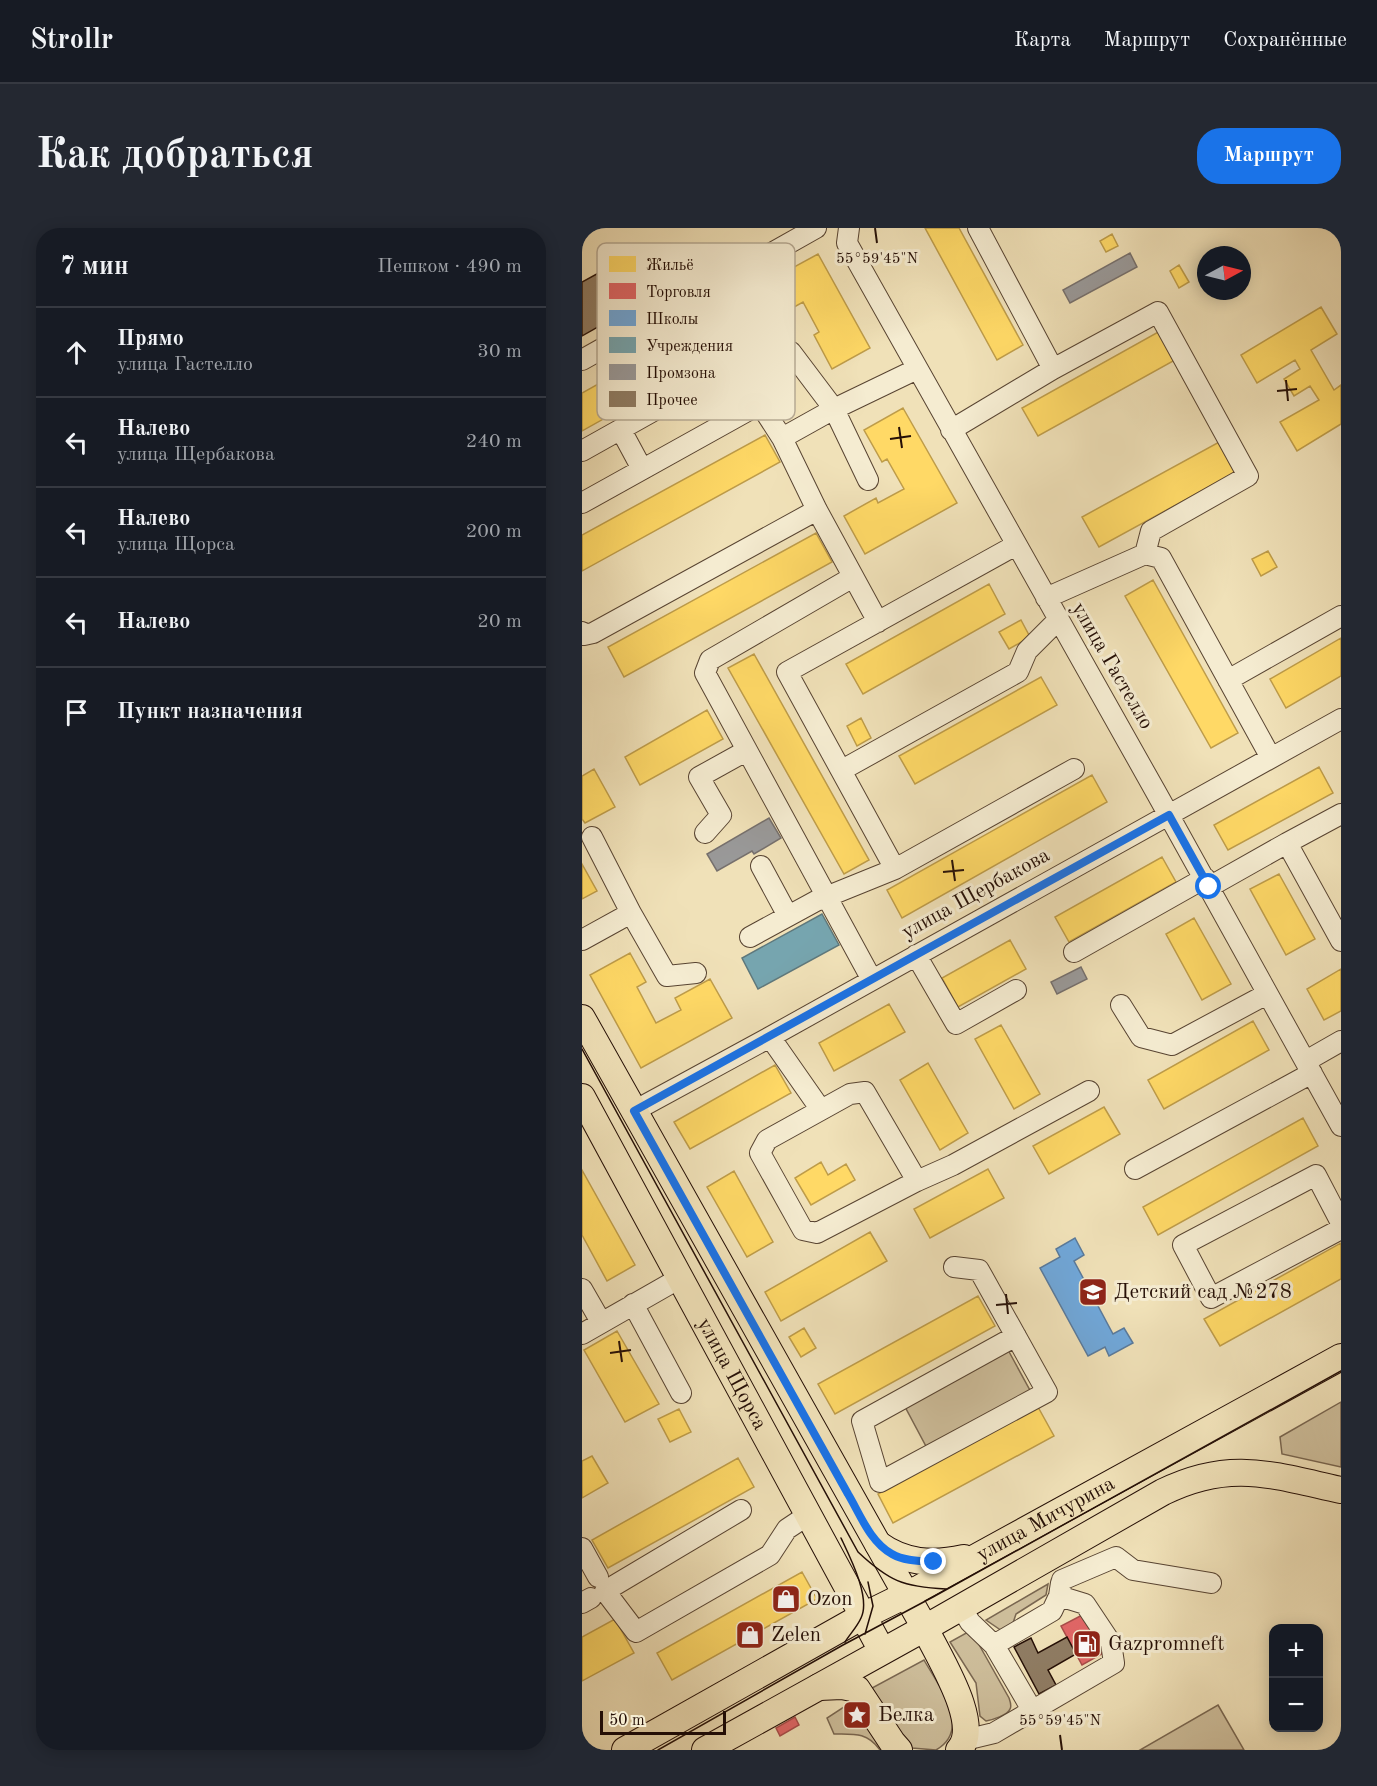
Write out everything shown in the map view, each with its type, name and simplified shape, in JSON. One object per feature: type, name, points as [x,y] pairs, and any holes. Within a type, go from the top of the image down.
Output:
[{"type":"main road","name":"улица Щорса","points":[[582,1018],[925,1628],[962,1706],[967,1725],[962,1745]]},
{"type":"main road","name":"улица Щорса","points":[[582,1097],[882,1651]]},
{"type":"main road","name":"улица Мичурина","points":[[625,1750],[863,1616],[982,1554],[1341,1357]]},
{"type":"main road","name":"улица Мичурина","points":[[706,1750],[1187,1480],[1215,1473],[1239,1472],[1268,1474],[1341,1490]]},
{"type":"main road","points":[[878,1544],[892,1554],[927,1561],[949,1561],[982,1554]]},
{"type":"main road","points":[[819,1687],[842,1686],[857,1689],[899,1750]]},
{"type":"street","points":[[790,243],[816,228]]},
{"type":"street","name":"улица Гастелло","points":[[849,228],[847,243],[1207,882],[1341,1126]]},
{"type":"street","points":[[982,229],[1053,369]]},
{"type":"street","points":[[951,430],[1053,369],[1158,312],[1248,476],[1151,531],[1145,554]]},
{"type":"street","points":[[582,360],[597,352]]},
{"type":"street","points":[[795,357],[834,409],[868,480]]},
{"type":"street","points":[[782,438],[834,409],[917,369]]},
{"type":"street","points":[[582,451],[639,420]]},
{"type":"street","points":[[582,503],[731,420]]},
{"type":"street","points":[[770,420],[782,438],[817,510],[878,622]]},
{"type":"street","points":[[621,430],[642,469]]},
{"type":"street","points":[[583,634],[593,633],[817,510]]},
{"type":"street","points":[[896,869],[787,672],[1016,545]]},
{"type":"street","points":[[1046,598],[1145,554],[1161,558],[1270,758]]},
{"type":"street","points":[[853,576],[710,660],[705,673],[872,980]]},
{"type":"street","points":[[1228,680],[1341,616]]},
{"type":"street","points":[[842,770],[1018,672],[1027,651],[1058,620]]},
{"type":"street","name":"улица Щербакова","points":[[634,1111],[1341,719]]},
{"type":"street","points":[[705,832],[721,815],[699,777],[746,752]]},
{"type":"street","points":[[750,937],[816,901],[896,869],[1074,769]]},
{"type":"street","points":[[1074,952],[1341,814]]},
{"type":"street","points":[[592,837],[667,976],[696,973]]},
{"type":"street","points":[[1287,843],[1341,941]]},
{"type":"street","points":[[761,866],[788,916]]},
{"type":"street","points":[[582,940],[632,913]]},
{"type":"street","points":[[916,955],[956,1024],[1016,990]]},
{"type":"street","points":[[1121,1005],[1142,1036],[1172,1045],[1267,994]]},
{"type":"street","points":[[770,1037],[821,1110]]},
{"type":"street","points":[[1135,1169],[1309,1067],[1341,1041]]},
{"type":"street","points":[[917,1181],[865,1092],[850,1094],[767,1140],[760,1153],[803,1230],[817,1233],[953,1165],[1089,1091]]},
{"type":"street","points":[[1341,1223],[1335,1200],[1316,1175],[1184,1245],[1211,1298],[1341,1229]]},
{"type":"street","points":[[848,1494],[879,1482],[1047,1392],[980,1270],[954,1267]]},
{"type":"street","points":[[582,1334],[680,1278]]},
{"type":"street","points":[[582,1289],[601,1322]]},
{"type":"street","points":[[633,1304],[681,1393]]},
{"type":"street","points":[[879,1482],[862,1420],[1016,1336]]},
{"type":"street","points":[[741,1510],[605,1591],[636,1632],[770,1555],[787,1528],[808,1515]]},
{"type":"street","points":[[582,1548],[598,1577]]},
{"type":"street","points":[[994,1645],[1052,1611],[1060,1588],[1062,1550]]},
{"type":"street","points":[[1060,1588],[1116,1557],[1133,1570],[1211,1584]]},
{"type":"street","points":[[962,1745],[994,1733],[1114,1663],[1111,1643],[1085,1604],[1060,1588]]},
{"type":"street","points":[[961,1607],[970,1622],[994,1645],[1032,1710]]},
{"type":"shaded area","points":[[1007,1348],[1032,1394],[928,1450],[903,1403]]},
{"type":"shaded area","points":[[1341,1402],[1341,1467],[1282,1454],[1280,1437]]},
{"type":"shaded area","points":[[1048,1584],[1046,1595],[1016,1614],[1012,1626],[1002,1631],[986,1620]]},
{"type":"shaded area","points":[[968,1632],[973,1634],[1009,1698],[1011,1708],[1000,1717],[986,1721],[980,1716],[976,1683],[950,1642]]},
{"type":"shaded area","points":[[924,1660],[944,1694],[952,1719],[952,1731],[947,1741],[936,1750],[912,1748],[900,1736],[872,1688]]},
{"type":"shaded area","points":[[853,1701],[887,1750],[880,1750],[870,1740],[860,1735],[834,1734],[827,1718]]},
{"type":"shaded area","points":[[1218,1705],[1244,1750],[1140,1750]]},
{"type":"building: Жильё","points":[[925,228],[959,228],[1023,345],[997,360]]},
{"type":"building: Жильё","points":[[1112,234],[1118,246],[1106,252],[1100,241]]},
{"type":"building: Жильё","points":[[818,254],[870,348],[832,369],[814,335],[819,332],[803,302],[795,306],[795,267]]},
{"type":"building: Жильё","points":[[1179,265],[1189,282],[1179,288],[1170,271]]},
{"type":"building: Жильё","points":[[1321,307],[1337,334],[1311,350],[1334,390],[1341,385],[1341,424],[1297,451],[1280,422],[1319,400],[1310,386],[1294,396],[1284,379],[1300,369],[1295,360],[1257,383],[1241,355]]},
{"type":"building: Жильё","points":[[1160,331],[1175,360],[1038,436],[1022,408]]},
{"type":"building: Жильё","points":[[597,385],[597,420],[602,420],[582,431],[582,393]]},
{"type":"building: Жильё","points":[[903,408],[957,503],[865,554],[844,516],[876,498],[878,503],[904,489],[887,459],[882,462],[864,430]]},
{"type":"building: Жильё","points":[[765,435],[780,462],[582,571],[582,535]]},
{"type":"building: Жильё","points":[[1221,441],[1238,471],[1099,547],[1082,517]]},
{"type":"building: Жильё","points":[[816,533],[832,562],[624,677],[608,647]]},
{"type":"building: Жильё","points":[[1268,551],[1277,567],[1261,576],[1252,559]]},
{"type":"building: Жильё","points":[[1153,580],[1238,733],[1211,748],[1125,596]]},
{"type":"building: Жильё","points":[[989,584],[1005,614],[863,694],[846,664]]},
{"type":"building: Жильё","points":[[1021,620],[1030,637],[1009,649],[999,632]]},
{"type":"building: Жильё","points":[[1341,638],[1341,676],[1286,708],[1270,679]]},
{"type":"building: Жильё","points":[[754,654],[869,860],[844,874],[728,668]]},
{"type":"building: Жильё","points":[[1041,677],[1057,705],[915,784],[899,756]]},
{"type":"building: Жильё","points":[[707,710],[723,739],[640,785],[625,757]]},
{"type":"building: Жильё","points":[[861,718],[871,738],[857,746],[847,726]]},
{"type":"building: Жильё","points":[[1319,767],[1333,793],[1228,850],[1214,825]]},
{"type":"building: Жильё","points":[[594,769],[615,807],[585,823],[582,819],[582,776]]},
{"type":"building: Жильё","points":[[1092,775],[1107,802],[902,918],[887,890]]},
{"type":"building: Жильё","points":[[1162,857],[1176,882],[1069,942],[1055,917]]},
{"type":"building: Жильё","points":[[582,864],[597,891],[582,899]]},
{"type":"building: Жильё","points":[[1279,874],[1315,939],[1286,955],[1250,889]]},
{"type":"building: Жильё","points":[[1194,918],[1231,984],[1202,1000],[1166,934]]},
{"type":"building: Жильё","points":[[1010,940],[1026,969],[958,1007],[942,978]]},
{"type":"building: Жильё","points":[[630,953],[646,982],[637,987],[656,1023],[681,1010],[675,998],[710,979],[732,1018],[641,1068],[590,975]]},
{"type":"building: Жильё","points":[[1341,969],[1341,1011],[1324,1020],[1307,989]]},
{"type":"building: Жильё","points":[[889,1004],[905,1032],[834,1071],[819,1043]]},
{"type":"building: Жильё","points":[[1253,1021],[1269,1050],[1164,1109],[1148,1080]]},
{"type":"building: Жильё","points":[[1001,1025],[1040,1094],[1014,1109],[975,1039]]},
{"type":"building: Жильё","points":[[928,1063],[968,1133],[940,1150],[900,1080]]},
{"type":"building: Жильё","points":[[775,1065],[791,1093],[690,1149],[674,1122]]},
{"type":"building: Жильё","points":[[1104,1107],[1120,1134],[1049,1174],[1033,1146]]},
{"type":"building: Жильё","points":[[1303,1118],[1318,1146],[1158,1235],[1143,1207]]},
{"type":"building: Жильё","points":[[821,1162],[828,1175],[846,1164],[855,1180],[811,1205],[795,1178]]},
{"type":"building: Жильё","points":[[988,1169],[1004,1198],[930,1238],[914,1209]]},
{"type":"building: Жильё","points":[[582,1170],[635,1265],[607,1281],[582,1235]]},
{"type":"building: Жильё","points":[[734,1171],[773,1242],[747,1257],[707,1187]]},
{"type":"building: Жильё","points":[[870,1232],[887,1261],[781,1321],[765,1292]]},
{"type":"building: Жильё","points":[[1341,1243],[1341,1279],[1220,1346],[1204,1319]]},
{"type":"building: Жильё","points":[[978,1296],[995,1326],[835,1414],[818,1384]]},
{"type":"building: Жильё","points":[[804,1328],[816,1348],[801,1357],[789,1337]]},
{"type":"building: Жильё","points":[[617,1331],[659,1404],[625,1422],[584,1350]]},
{"type":"building: Жильё","points":[[1038,1407],[1054,1436],[893,1523],[878,1494]]},
{"type":"building: Жильё","points":[[679,1409],[691,1432],[670,1442],[658,1419]]},
{"type":"building: Жильё","points":[[592,1456],[608,1483],[582,1498],[582,1461]]},
{"type":"building: Жильё","points":[[738,1458],[754,1487],[608,1568],[592,1540]]},
{"type":"building: Жильё","points":[[802,1572],[817,1599],[672,1680],[657,1653]]},
{"type":"building: Жильё","points":[[615,1619],[634,1653],[582,1681],[582,1637]]},
{"type":"building: Торговля","name":"Gazpromneft","points":[[1086,1613],[1107,1651],[1082,1665],[1061,1626]]},
{"type":"building: Торговля","points":[[795,1717],[799,1725],[780,1736],[776,1728]]},
{"type":"building: Школы","points":[[1075,1238],[1084,1255],[1074,1261],[1113,1334],[1124,1328],[1133,1343],[1109,1356],[1105,1347],[1088,1356],[1040,1268],[1060,1257],[1056,1249]]},
{"type":"building: Учреждения","points":[[822,914],[839,945],[758,989],[742,958]]},
{"type":"building: Промзона","points":[[1130,253],[1137,267],[1070,303],[1063,290]]},
{"type":"building: Промзона","points":[[769,818],[781,838],[754,854],[752,851],[717,871],[707,854]]},
{"type":"building: Промзона","points":[[1081,967],[1087,979],[1057,994],[1051,982]]},
{"type":"building: Прочее","points":[[597,274],[597,328],[582,336],[582,282]]},
{"type":"building: Прочее","points":[[1067,1637],[1076,1654],[1048,1670],[1056,1685],[1039,1694],[1014,1647],[1031,1638],[1038,1653]]},
{"type":"tram line","points":[[582,1049],[858,1552],[879,1570],[898,1581],[946,1589]]},
{"type":"tram line","points":[[658,1750],[843,1645],[1341,1371]]},
{"type":"tram line","points":[[841,1538],[858,1578],[863,1600],[861,1618],[845,1642]]},
{"type":"tram line","points":[[865,1634],[873,1606],[868,1582]]},
{"type":"place","name":"Детский сад №278","points":[[1093,1292]]},
{"type":"place","name":"Ozon","points":[[786,1599]]},
{"type":"place","name":"Zelen","points":[[750,1635]]},
{"type":"place","name":"Gazpromneft","points":[[1087,1644]]},
{"type":"place","name":"Белка","points":[[857,1715]]},
{"type":"route","points":[[934,1562],[892,1554],[878,1544],[634,1111],[1169,815],[1209,887]]}]
